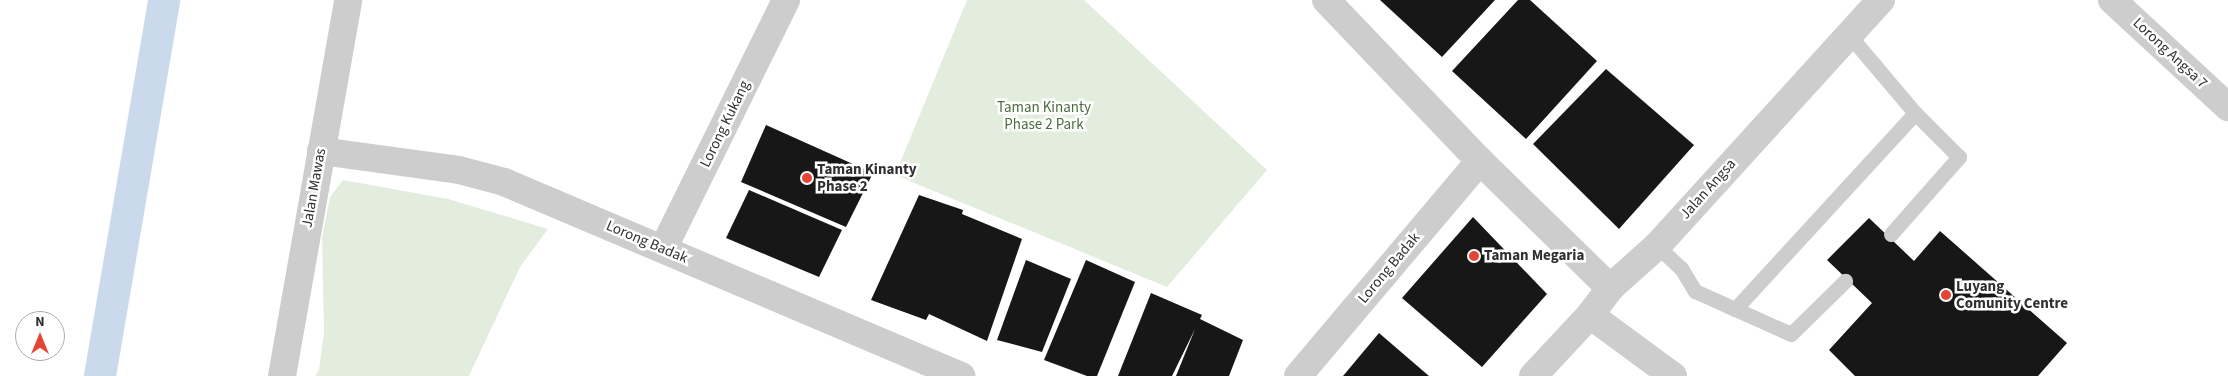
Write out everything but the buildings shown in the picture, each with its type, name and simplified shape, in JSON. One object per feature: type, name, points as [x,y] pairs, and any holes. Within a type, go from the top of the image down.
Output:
[{"type":"street","name":"Jalan Mawas","points":[[282,376],[348,0]]},
{"type":"street","name":"Lorong Kukang","points":[[663,249],[786,0]]},
{"type":"street","points":[[1326,0],[1480,161],[1610,288]]},
{"type":"street","name":"Lorong Angsa 7","points":[[2112,0],[2228,107]]},
{"type":"street","name":"Jalan Angsa","points":[[1533,376],[1590,315],[1610,288],[1657,246],[1848,35],[1868,5]]},
{"type":"street","name":"Lorong Badak","points":[[321,151],[459,170],[504,182],[962,376]]},
{"type":"street","name":"Lorong Badak","points":[[1298,376],[1480,161]]},
{"type":"street","points":[[1590,315],[1673,376]]},
{"type":"lane","points":[[1848,35],[1915,113],[1960,157],[1891,234]]},
{"type":"lane","points":[[1735,309],[1915,113]]},
{"type":"lane","points":[[1657,246],[1681,268],[1694,291],[1790,334],[1846,281]]},
{"type":"green space","name":"Taman Kinanty Phase 2 Park","points":[[967,0],[1084,0],[1267,170],[1167,287],[895,175]]},
{"type":"green space","points":[[343,180],[448,199],[548,229],[520,267],[469,376],[315,376],[319,370],[324,332],[322,238],[330,197]]},
{"type":"waterway","points":[[100,376],[164,0]]},
{"type":"place","name":"Taman Kinanty Phase 2","points":[[807,178]]},
{"type":"place","name":"Taman Megaria","points":[[1474,256]]},
{"type":"place","name":"Luyang Comunity Centre","points":[[1946,295]]}]
